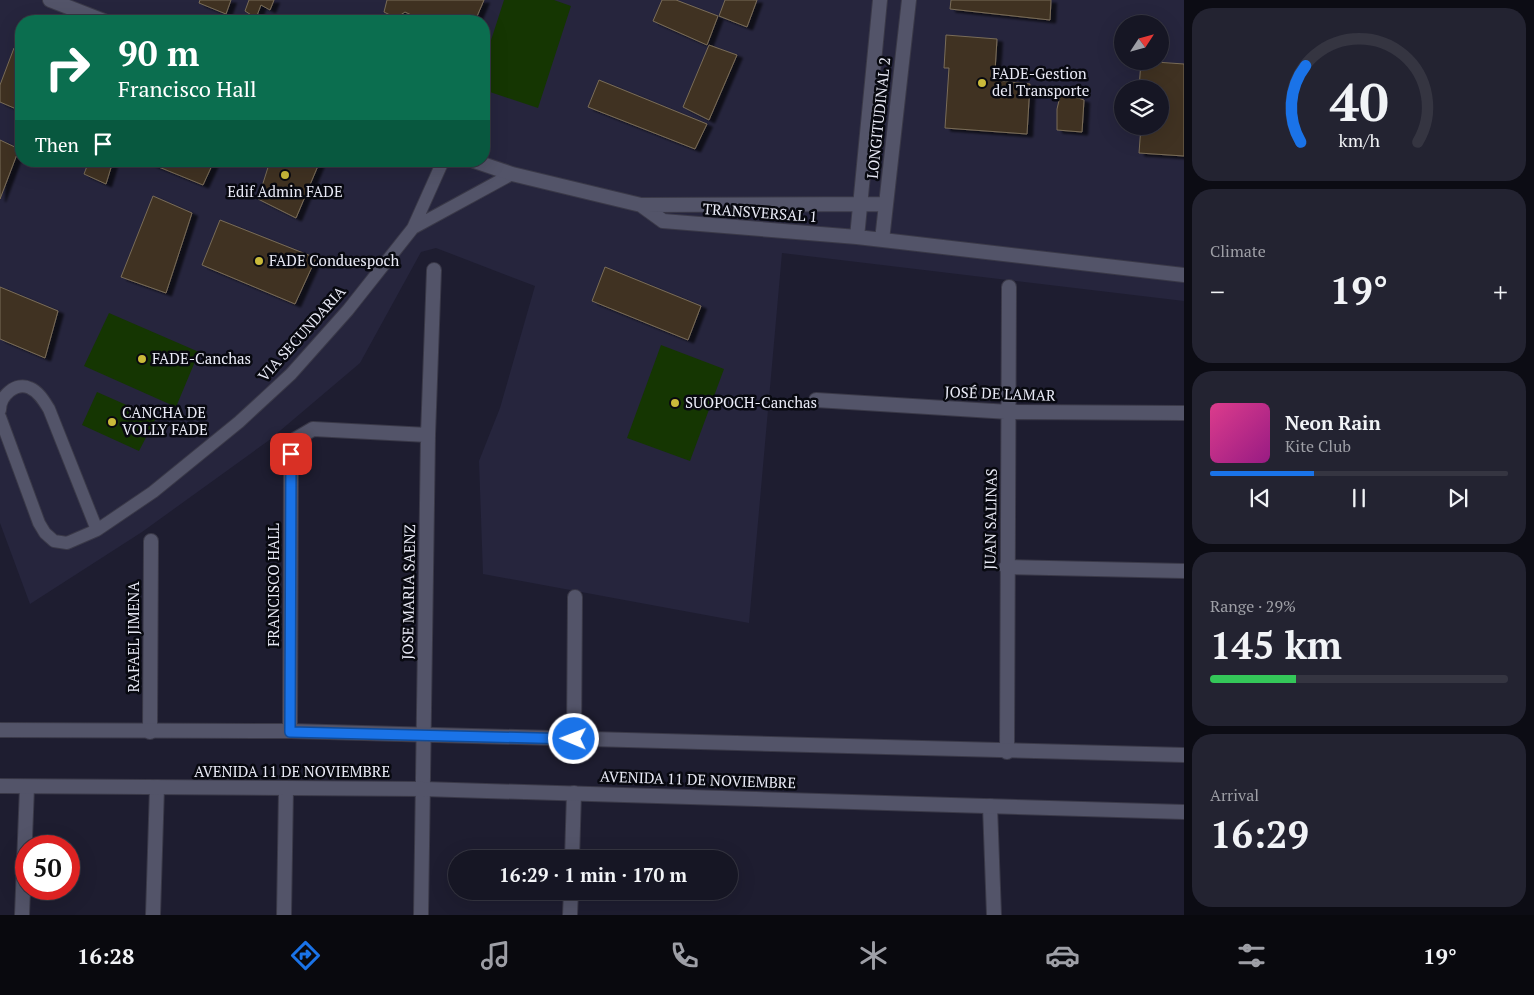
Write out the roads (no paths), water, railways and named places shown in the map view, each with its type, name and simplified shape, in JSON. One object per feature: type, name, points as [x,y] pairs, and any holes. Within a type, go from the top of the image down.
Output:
[{"type":"street","points":[[50,0],[89,15]]},
{"type":"street","name":"LONGITUDINAL 2","points":[[857,236],[880,0]]},
{"type":"street","name":"LONGITUDINAL 2","points":[[882,240],[909,0]]},
{"type":"street","name":"TRANSVERSAL 1","points":[[490,166],[512,174],[641,205],[886,204]]},
{"type":"street","name":"TRANSVERSAL 1","points":[[641,205],[663,221],[857,236],[1184,275]]},
{"type":"street","name":"JOSE MARIA SAENZ","points":[[421,915],[428,435],[434,270]]},
{"type":"street","name":"JUAN SALINAS","points":[[1007,752],[1006,566],[1009,286]]},
{"type":"street","name":"JOSÉ DE LAMAR","points":[[816,400],[1009,412],[1184,413]]},
{"type":"street","name":"FRANCISCO HALL","points":[[290,732],[291,454],[296,439],[313,429],[428,435]]},
{"type":"street","name":"RAFAEL JIMENA","points":[[150,732],[151,541]]},
{"type":"street","points":[[1006,566],[1184,571]]},
{"type":"street","points":[[574,739],[575,597]]},
{"type":"street","points":[[0,730],[290,732],[1007,752],[1184,755]]},
{"type":"street","name":"AVENIDA 11 DE NOVIEMBRE","points":[[0,786],[423,789],[1184,812]]},
{"type":"street","points":[[22,915],[27,787]]},
{"type":"street","points":[[153,915],[157,787]]},
{"type":"street","points":[[284,915],[286,789]]},
{"type":"street","points":[[572,850],[574,793]]},
{"type":"street","points":[[990,806],[994,915]]},
{"type":"street","points":[[570,915],[571,900]]},
{"type":"lane","name":"VIA SECUNDARIA","points":[[0,417],[39,523],[45,533],[54,542],[67,544],[97,530],[154,492],[239,422],[291,374],[348,310],[413,228],[440,167]]},
{"type":"lane","points":[[413,228],[512,174]]},
{"type":"lane","points":[[0,410],[0,404],[6,393],[17,386],[29,387],[40,395],[49,409],[97,530]]},
{"type":"place","name":"FADE-Gestion del Transporte","points":[[982,83]]},
{"type":"place","name":"Edif Admin FADE","points":[[285,175]]},
{"type":"place","name":"FADE Conduespoch","points":[[259,261]]},
{"type":"place","name":"FADE-Canchas","points":[[142,359]]},
{"type":"place","name":"SUOPOCH-Canchas","points":[[675,403]]},
{"type":"place","name":"CANCHA DE VOLLY FADE","points":[[112,422]]}]
